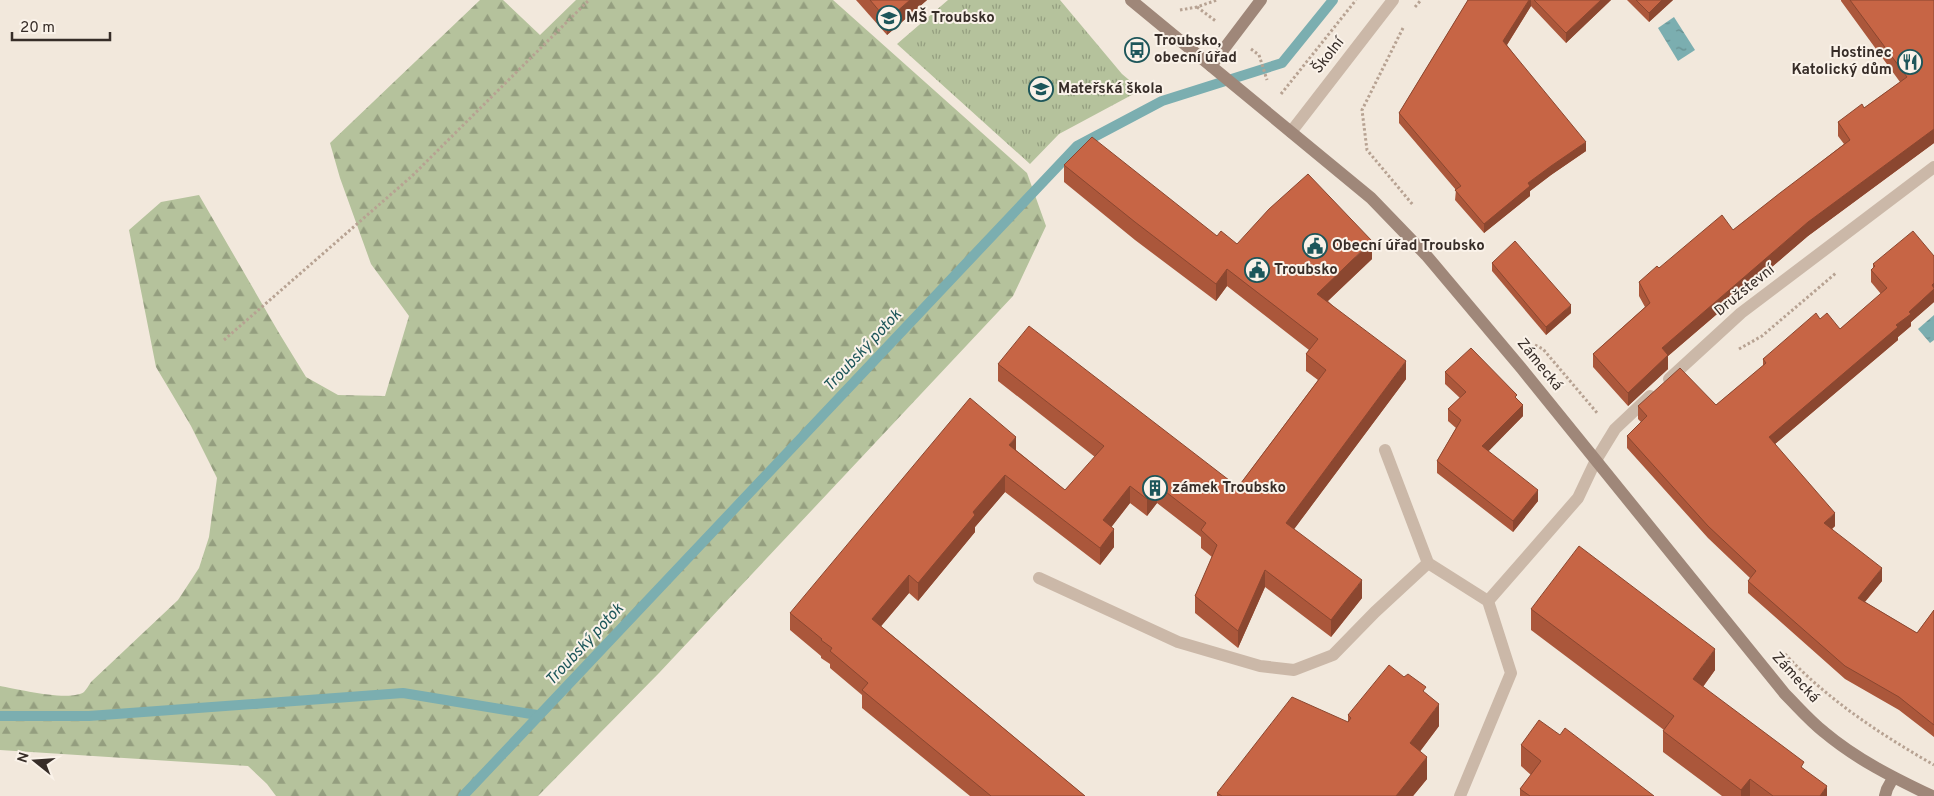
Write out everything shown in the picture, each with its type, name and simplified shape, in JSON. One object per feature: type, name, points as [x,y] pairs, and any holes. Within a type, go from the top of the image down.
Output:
[{"type":"street","name":"Zámecká","points":[[1131,0],[1371,198],[1426,255],[1596,460],[1785,694],[1824,732],[1893,778],[1932,796]]},
{"type":"street","points":[[1211,66],[1261,0]]},
{"type":"street","name":"Školní","points":[[1291,132],[1393,0]]},
{"type":"street","name":"Družstevní","points":[[1488,601],[1578,498],[1596,460],[1615,429],[1742,313],[1934,167]]},
{"type":"street","points":[[1384,450],[1428,563],[1488,601],[1511,673],[1460,796]]},
{"type":"street","points":[[1039,578],[1178,642],[1260,666],[1294,670],[1333,655],[1375,612],[1428,563]]},
{"type":"street","points":[[1886,796],[1886,789],[1893,778]]},
{"type":"path","points":[[224,340],[412,176],[589,0]]},
{"type":"path","points":[[1150,16],[1197,7],[1217,0]]},
{"type":"path","points":[[1266,112],[1356,0]]},
{"type":"path","points":[[1411,13],[1421,0]]},
{"type":"path","points":[[1406,22],[1362,110],[1367,150],[1417,210]]},
{"type":"path","points":[[1259,55],[1267,82]]},
{"type":"path","points":[[1732,353],[1762,336],[1838,271]]},
{"type":"path","points":[[1530,343],[1543,349],[1601,417]]},
{"type":"path","points":[[1780,648],[1834,699],[1858,718],[1934,765]]},
{"type":"green space","points":[[480,0],[503,0],[540,35],[576,0],[833,0],[1027,173],[1046,226],[1013,296],[659,673],[538,796],[276,796],[267,784],[248,766],[0,750],[0,686],[30,692],[67,696],[84,692],[91,682],[178,600],[199,568],[209,537],[217,478],[191,426],[156,367],[129,230],[161,202],[199,195],[306,377],[338,395],[385,396],[409,316],[371,264],[340,178],[330,143]]},
{"type":"green space","name":"Mateřská škola","points":[[948,0],[1060,0],[1122,74],[1141,90],[1059,134],[1030,164],[897,44]]},
{"type":"water","points":[[1674,17],[1695,50],[1678,61],[1658,28]]},
{"type":"water","points":[[1934,315],[1934,340],[1930,343],[1918,329]]},
{"type":"building","points":[[870,0],[910,0],[887,20]]},
{"type":"building","points":[[1468,0],[1529,0],[1503,41],[1586,142],[1528,183],[1530,186],[1484,224],[1455,190],[1461,186],[1399,113]]},
{"type":"building","points":[[1534,0],[1601,0],[1566,33]]},
{"type":"building","points":[[1636,0],[1662,0],[1649,13]]},
{"type":"building","points":[[1850,0],[1934,0],[1934,129],[1808,222],[1662,348],[1668,355],[1628,393],[1593,354],[1650,303],[1639,282],[1657,266],[1659,268],[1722,215],[1733,230],[1850,140],[1838,122],[1862,104],[1864,108],[1907,77]]},
{"type":"building","points":[[1092,137],[1217,236],[1221,231],[1237,244],[1269,209],[1308,174],[1372,241],[1317,294],[1406,361],[1286,523],[1362,580],[1331,620],[1265,570],[1238,631],[1195,596],[1217,545],[1201,530],[1206,523],[1157,485],[1147,499],[1130,486],[1103,520],[1114,529],[1100,548],[1005,475],[973,512],[975,515],[918,583],[909,575],[872,619],[1085,796],[991,796],[862,690],[868,683],[830,651],[832,648],[822,639],[790,613],[970,398],[1016,437],[1009,445],[1065,490],[1104,446],[998,364],[1029,326],[1238,487],[1326,370],[1306,354],[1318,339],[1227,269],[1216,284],[1064,165]]},
{"type":"building","points":[[1913,231],[1934,256],[1934,283],[1932,285],[1934,289],[1909,312],[1911,314],[1896,325],[1898,327],[1769,437],[1835,513],[1824,523],[1882,568],[1858,598],[1917,633],[1934,610],[1934,725],[1899,697],[1845,666],[1748,581],[1756,571],[1708,526],[1627,436],[1647,416],[1638,406],[1680,368],[1716,405],[1766,363],[1763,359],[1816,313],[1820,319],[1827,313],[1840,329],[1887,288],[1871,270],[1875,266],[1873,264]]},
{"type":"building","points":[[1515,241],[1571,305],[1546,327],[1492,263]]},
{"type":"building","points":[[1471,348],[1517,395],[1515,397],[1523,405],[1482,446],[1538,490],[1513,521],[1437,461],[1461,420],[1448,409],[1466,392],[1445,372]]},
{"type":"building","points":[[1579,546],[1715,649],[1693,679],[1804,762],[1801,767],[1827,786],[1820,796],[1773,796],[1750,779],[1741,790],[1663,731],[1674,716],[1531,609]]},
{"type":"building","points":[[1389,665],[1404,677],[1408,674],[1426,687],[1423,691],[1439,704],[1410,743],[1427,757],[1396,796],[1222,796],[1217,793],[1292,697],[1348,722],[1351,718],[1348,715]]},
{"type":"building","points":[[1539,720],[1560,735],[1565,728],[1654,796],[1530,796],[1520,789],[1541,761],[1521,745]]},
{"type":"waterway","name":"Troubský potok","points":[[463,796],[1077,146],[1162,101],[1282,63],[1333,0]]},
{"type":"waterway","points":[[0,716],[89,716],[403,693],[537,715]]},
{"type":"place","name":"MŠ Troubsko","points":[[889,18]]},
{"type":"place","name":"Troubsko, obecní úřad","points":[[1137,50]]},
{"type":"place","name":"Hostinec Katolický dům","points":[[1910,62]]},
{"type":"place","name":"Mateřská škola","points":[[1041,89]]},
{"type":"place","name":"Obecní úřad Troubsko","points":[[1315,246]]},
{"type":"place","name":"Troubsko","points":[[1257,270]]},
{"type":"place","name":"zámek Troubsko","points":[[1155,488]]}]
